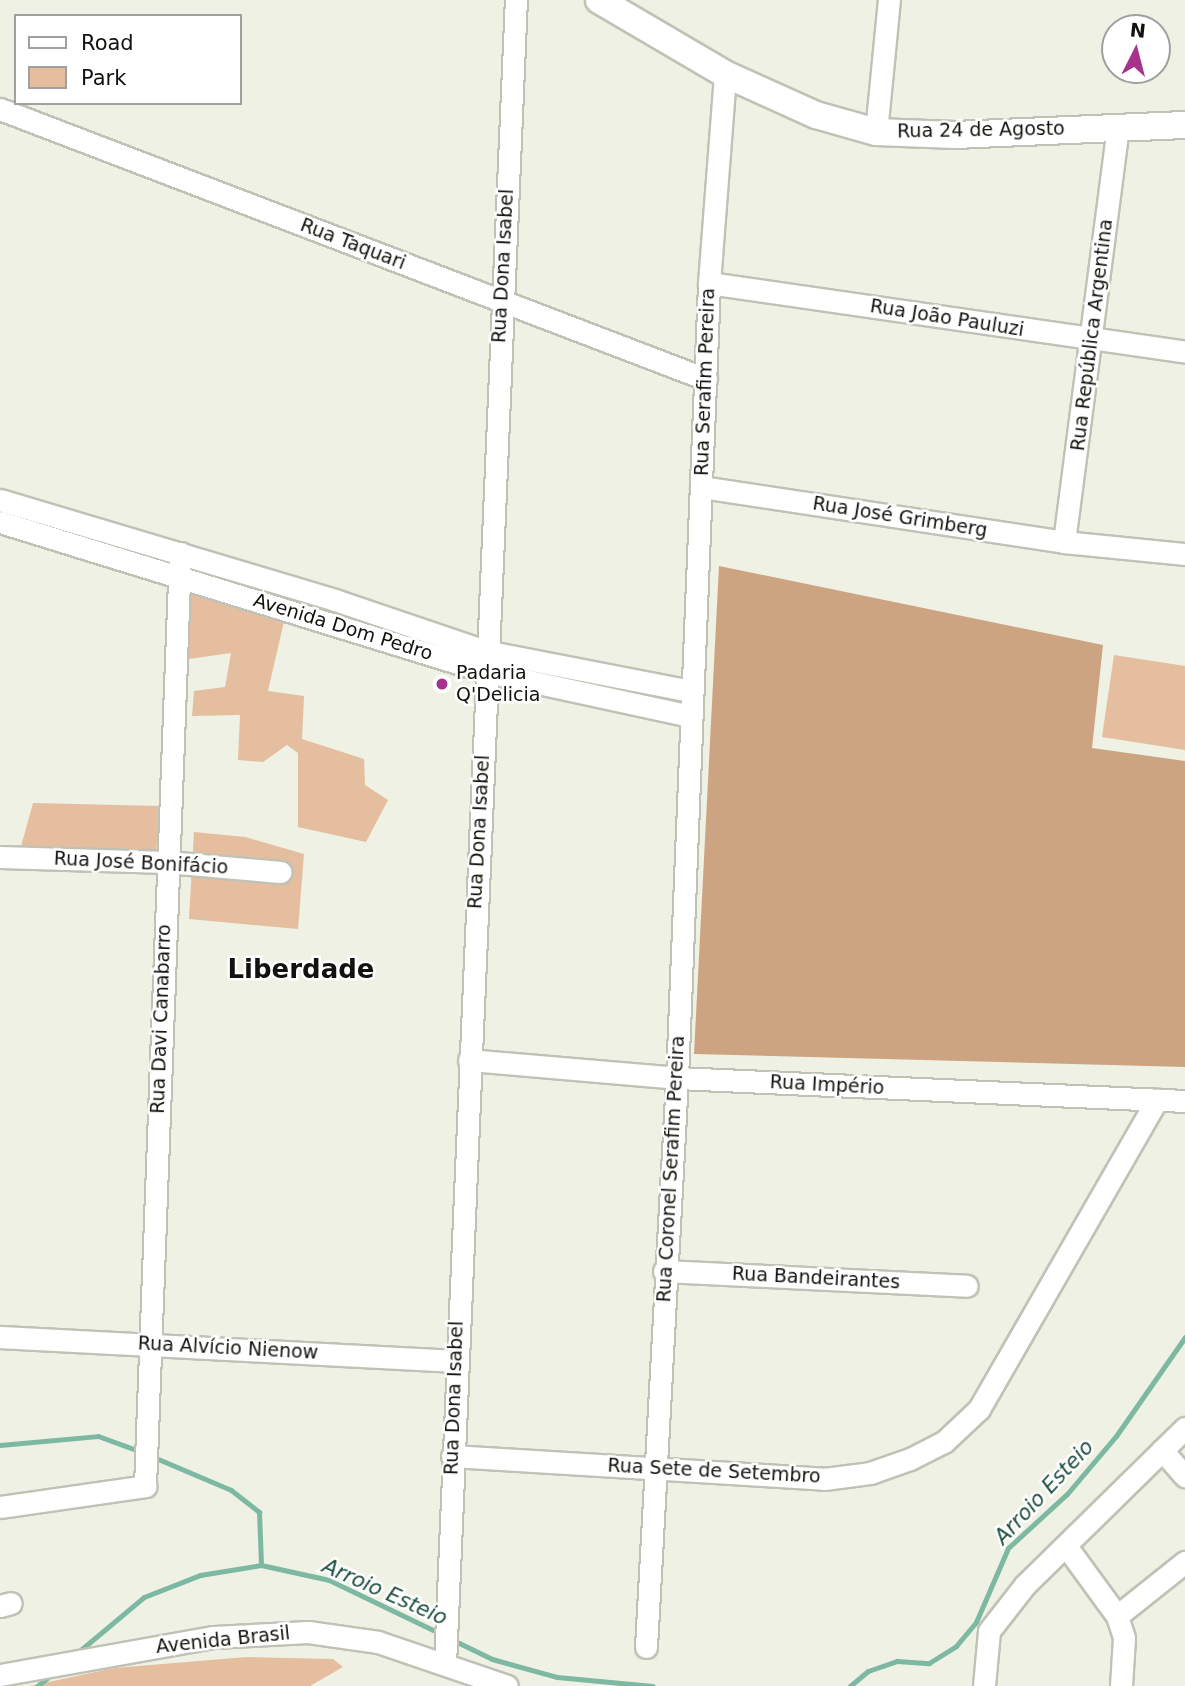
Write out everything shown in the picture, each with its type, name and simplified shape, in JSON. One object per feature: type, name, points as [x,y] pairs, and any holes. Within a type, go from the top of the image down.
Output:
[{"type":"main road","name":"Rua 24 de Agosto","points":[[599,0],[725,74],[816,115],[876,132],[955,135],[1185,125]]},
{"type":"street","name":"Rua Dona Isabel","points":[[445,1656],[516,0]]},
{"type":"street","points":[[876,132],[889,0]]},
{"type":"street","name":"Rua Serafim Pereira","points":[[691,691],[709,283],[725,74]]},
{"type":"street","name":"Rua Taquari","points":[[0,109],[706,379]]},
{"type":"street","name":"Rua República Argentina","points":[[1064,542],[1093,340],[1118,127]]},
{"type":"street","name":"Rua João Pauluzi","points":[[709,283],[1185,352]]},
{"type":"street","name":"Rua José Grimberg","points":[[701,487],[1100,547],[1115,545],[1185,554]]},
{"type":"street","name":"Avenida Dom Pedro","points":[[0,500],[46,513],[178,577],[407,647],[691,691]]},
{"type":"street","points":[[40,534],[46,513]]},
{"type":"street","name":"Avenida Dom Pedro","points":[[0,522],[40,534],[120,548],[180,553],[413,626],[486,661],[691,716]]},
{"type":"street","name":"Rua José Grimberg","points":[[1100,547],[1113,557],[1185,566]]},
{"type":"street","name":"Rua Davi Canabarro","points":[[0,1507],[145,1476],[180,553]]},
{"type":"street","points":[[250,598],[257,578]]},
{"type":"street","points":[[330,622],[335,600]]},
{"type":"street","points":[[407,647],[413,626]]},
{"type":"street","name":"Rua Coronel Serafim Pereira","points":[[646,1647],[664,1271],[677,1078],[691,691]]},
{"type":"street","name":"Rua José Bonifácio","points":[[0,857],[167,862],[281,872]]},
{"type":"street","name":"Rua Império","points":[[469,1060],[677,1078],[1185,1101]]},
{"type":"street","name":"Rua Sete de Setembro","points":[[452,1456],[824,1479],[870,1474],[945,1441],[979,1409],[1157,1100]]},
{"type":"street","name":"Rua Bandeirantes","points":[[664,1271],[967,1286]]},
{"type":"street","name":"Rua Alvício Nienow","points":[[0,1337],[456,1361]]},
{"type":"street","points":[[984,1686],[989,1630],[1026,1585],[1185,1428]]},
{"type":"street","points":[[1162,1450],[1185,1476]]},
{"type":"street","points":[[1066,1546],[1117,1616],[1124,1638],[1121,1686]]},
{"type":"street","points":[[1117,1616],[1185,1562]]},
{"type":"street","name":"Avenida Brasil","points":[[0,1675],[90,1656],[214,1637],[308,1632],[378,1642],[445,1656],[507,1686]]},
{"type":"green space","points":[[185,579],[285,617],[268,691],[304,696],[302,739],[364,759],[365,785],[388,800],[366,842],[298,827],[298,753],[287,745],[263,762],[238,760],[240,715],[192,716],[194,691],[225,687],[231,653],[182,660]]},
{"type":"green space","points":[[1114,655],[1185,666],[1185,750],[1102,737]]},
{"type":"green space","points":[[33,803],[160,806],[156,854],[20,850]]},
{"type":"green space","points":[[194,832],[245,837],[304,854],[298,929],[189,919]]},
{"type":"green space","points":[[247,1657],[333,1659],[343,1667],[310,1686],[30,1686],[114,1668]]},
{"type":"shaded area","points":[[719,566],[1103,645],[1092,748],[1185,761],[1185,1067],[694,1054]]},
{"type":"waterway","name":"Arroio Esteio","points":[[850,1686],[868,1671],[897,1661],[929,1663],[956,1646],[976,1622],[1008,1548],[1067,1494],[1116,1436],[1185,1337]]},
{"type":"waterway","name":"Arroio Esteio","points":[[0,1445],[98,1436],[142,1452]]},
{"type":"waterway","name":"Arroio Esteio","points":[[151,1456],[231,1490],[259,1512],[261,1565]]},
{"type":"waterway","points":[[77,1653],[144,1597],[200,1575],[261,1565],[329,1580],[441,1634]]},
{"type":"waterway","name":"Arroio Esteio","points":[[453,1640],[492,1659],[557,1677],[653,1686]]},
{"type":"waterway","points":[[37,1686],[51,1675]]},
{"type":"place","name":"Padaria Q'Delicia","points":[[442,684]]},
{"type":"district","name":"Liberdade","points":[[301,970]]}]
